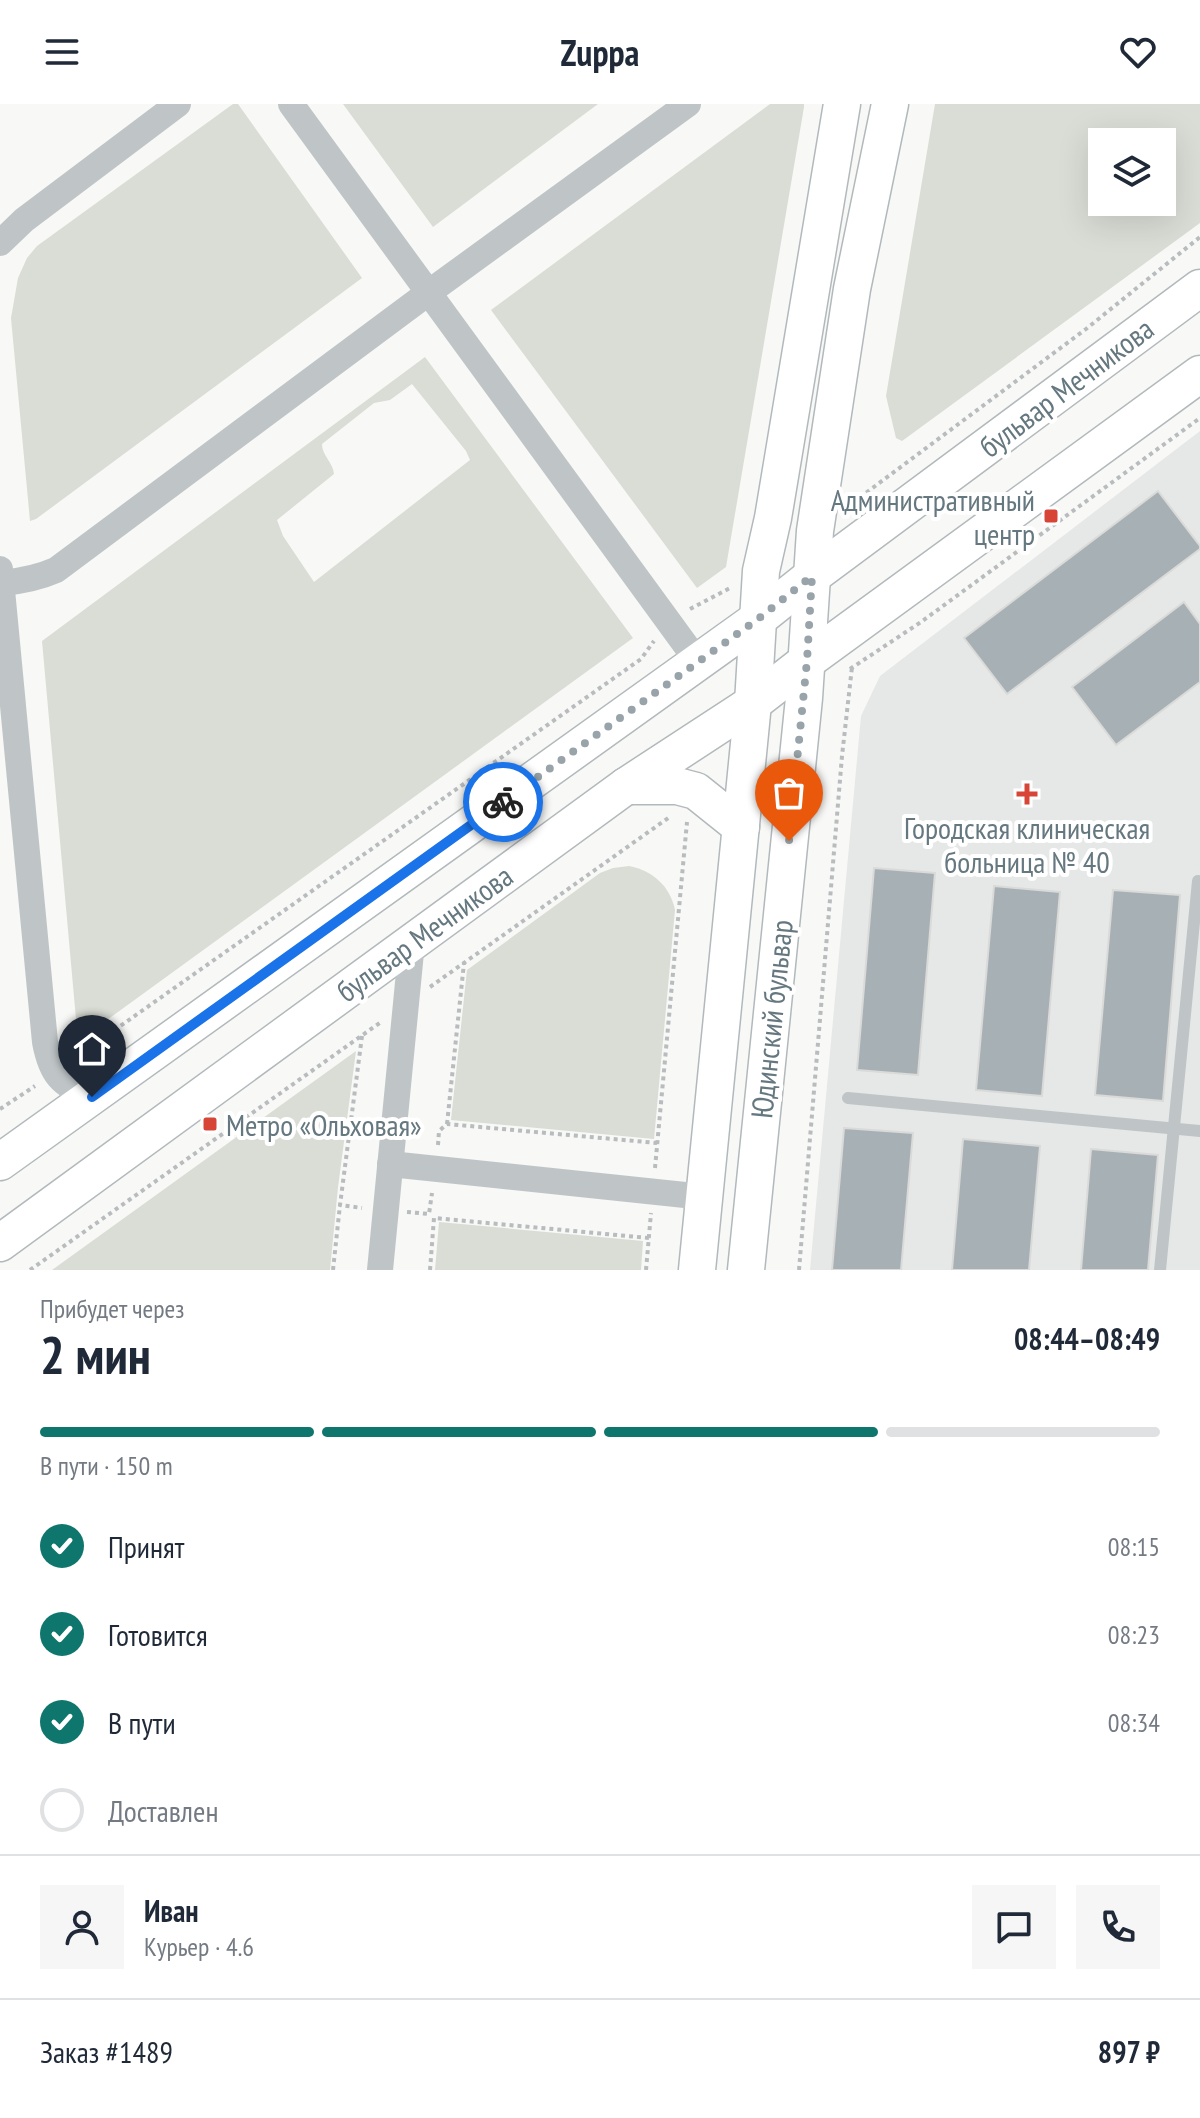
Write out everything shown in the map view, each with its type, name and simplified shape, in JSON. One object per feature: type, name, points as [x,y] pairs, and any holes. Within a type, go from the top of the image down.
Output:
[{"type":"street","points":[[0,243],[24,220],[178,104]]},
{"type":"street","points":[[291,104],[698,662]]},
{"type":"street","points":[[92,1097],[73,1090],[55,1072],[45,1042],[1,574],[32,579],[56,570],[688,104]]},
{"type":"street","name":"Юдинский бульвар","points":[[697,1270],[753,703],[761,571],[773,518],[842,104]]},
{"type":"street","name":"Юдинский бульвар","points":[[746,1270],[807,661],[815,531],[852,289],[890,104]]},
{"type":"street","name":"бульвар Мечникова","points":[[0,1162],[758,619],[1200,288]]},
{"type":"street","name":"бульвар Мечникова","points":[[0,1243],[626,786],[753,703],[1200,374]]},
{"type":"street","points":[[626,786],[677,786],[692,799],[741,827]]},
{"type":"street","points":[[380,1270],[412,942]]},
{"type":"street","points":[[390,1164],[704,1197]]},
{"type":"lane","points":[[1160,1270],[1198,881]]},
{"type":"lane","points":[[848,1098],[1200,1131]]},
{"type":"path","points":[[815,531],[1086,329],[1200,237]]},
{"type":"path","points":[[840,675],[921,622],[1200,418]]},
{"type":"path","points":[[0,1109],[641,659],[669,621],[761,571]]},
{"type":"path","points":[[799,1270],[852,667]]},
{"type":"path","points":[[30,1270],[692,799]]},
{"type":"path","points":[[646,1270],[692,799]]},
{"type":"path","points":[[447,1124],[464,963]]},
{"type":"path","points":[[333,1270],[340,1205]]},
{"type":"path","points":[[430,1270],[432,1216],[649,1238]]},
{"type":"shaded area","points":[[233,104],[238,104],[362,278],[30,521],[11,318],[18,278],[27,258],[37,246]]},
{"type":"shaded area","points":[[343,104],[598,104],[433,227]]},
{"type":"shaded area","points":[[770,104],[804,104],[804,107],[726,567],[697,588],[491,310]]},
{"type":"shaded area","points":[[935,104],[1200,104],[1200,223],[902,441],[896,438],[886,396]]},
{"type":"shaded area","points":[[425,357],[633,638],[78,1041],[42,641]],"holes":[[[412,384],[470,460],[314,582],[283,536],[277,520],[334,474],[322,444],[374,403],[390,400]]]},
{"type":"shaded area","name":"Городская клиническая больница № 40","points":[[1200,431],[1200,1270],[810,1270],[861,716],[880,676]]},
{"type":"shaded area","points":[[629,866],[659,881],[673,901],[675,910],[654,1139],[451,1120],[467,970],[600,873]]},
{"type":"shaded area","points":[[356,1051],[330,1270],[52,1270]]},
{"type":"shaded area","points":[[439,1222],[643,1241],[641,1270],[435,1270]]},
{"type":"building","points":[[1158,491],[1200,549],[1007,694],[964,638]]},
{"type":"building","points":[[1184,602],[1200,624],[1200,682],[1116,745],[1072,687]]},
{"type":"building","points":[[874,868],[935,873],[918,1075],[857,1070]]},
{"type":"building","points":[[994,886],[1060,892],[1042,1096],[976,1090]]},
{"type":"building","points":[[1113,890],[1180,895],[1163,1101],[1095,1095]]},
{"type":"building","points":[[844,1128],[913,1133],[901,1270],[832,1270]]},
{"type":"building","points":[[963,1139],[1040,1146],[1029,1270],[952,1270]]},
{"type":"building","points":[[1091,1149],[1158,1155],[1148,1270],[1081,1270]]},
{"type":"way so far","points":[[503,802],[758,619],[812,576],[789,841]]},
{"type":"place","name":"Административный центр","points":[[1051,516]]},
{"type":"place","name":"Городская клиническая больница № 40","points":[[1027,794]]},
{"type":"place","name":"Метро «Ольховая»","points":[[210,1124]]},
{"type":"route","points":[[92,1097],[503,802]]}]
